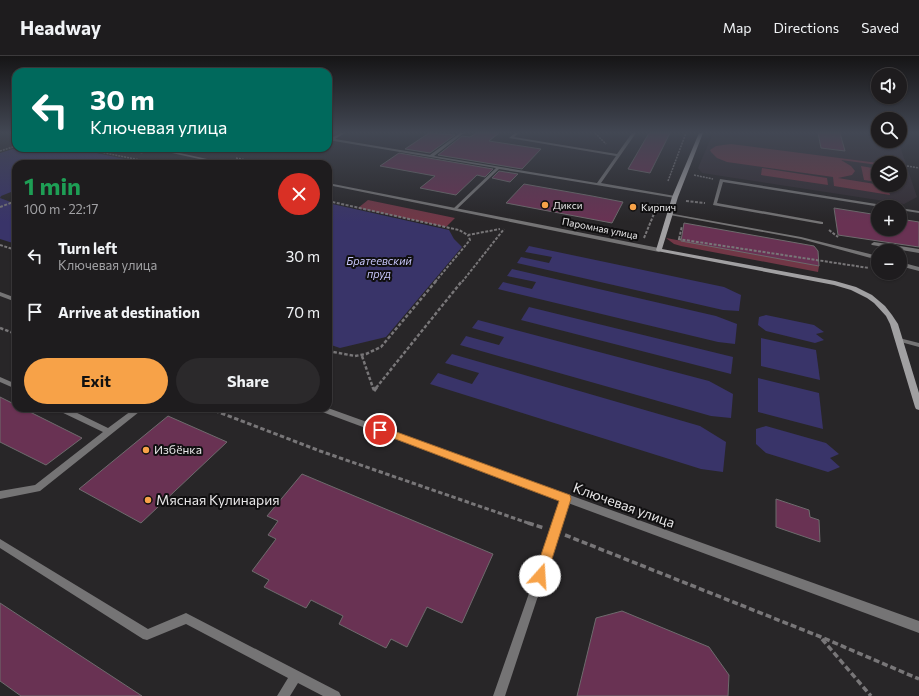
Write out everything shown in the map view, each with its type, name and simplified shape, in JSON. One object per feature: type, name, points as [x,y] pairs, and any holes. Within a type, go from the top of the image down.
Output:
[{"type":"street","points":[[659,250],[675,197],[689,163]]},
{"type":"street","name":"Паромная улица","points":[[332,185],[659,250],[834,283],[867,295],[879,303],[888,313],[899,340],[919,407]]},
{"type":"street","points":[[0,294],[12,298]]},
{"type":"street","name":"Ключевая улица","points":[[331,412],[919,627]]},
{"type":"lane","points":[[473,163],[675,197]]},
{"type":"lane","points":[[598,184],[613,163]]},
{"type":"lane","points":[[456,209],[499,167]]},
{"type":"lane","points":[[821,224],[715,204],[721,180],[871,204]]},
{"type":"lane","points":[[907,210],[919,212]]},
{"type":"lane","points":[[670,214],[801,238],[871,256]]},
{"type":"lane","points":[[907,249],[919,251]]},
{"type":"lane","points":[[907,266],[919,269]]},
{"type":"lane","points":[[899,340],[919,344]]},
{"type":"lane","points":[[0,379],[12,385]]},
{"type":"lane","points":[[68,412],[109,432]]},
{"type":"lane","points":[[0,495],[37,488],[135,412]]},
{"type":"lane","points":[[499,696],[566,499]]},
{"type":"lane","points":[[0,543],[147,635],[186,618],[335,696]]},
{"type":"lane","points":[[284,696],[296,676]]},
{"type":"path","points":[[643,239],[674,163]]},
{"type":"path","points":[[907,166],[919,168]]},
{"type":"path","points":[[692,174],[721,180]]},
{"type":"path","points":[[683,201],[715,204]]},
{"type":"path","points":[[0,207],[12,202]]},
{"type":"path","points":[[332,202],[458,230],[468,235],[504,228],[374,391],[362,356]]},
{"type":"path","points":[[821,224],[837,236],[845,238]]},
{"type":"path","points":[[332,352],[355,357],[368,355],[381,347],[470,240],[468,235]]},
{"type":"path","points":[[673,238],[870,268]]},
{"type":"path","points":[[0,245],[12,249]]},
{"type":"path","points":[[0,328],[12,332]]},
{"type":"path","points":[[821,638],[871,696]]},
{"type":"shaded area","points":[[700,163],[871,163],[871,192],[907,192],[907,167],[917,197],[907,202],[907,200],[878,200],[702,173],[698,168]]},
{"type":"shaded area","points":[[733,163],[846,163],[855,171],[852,175],[838,178],[871,183],[871,192],[834,186],[833,177]]},
{"type":"shaded area","points":[[861,166],[871,168],[871,181],[864,180]]},
{"type":"shaded area","points":[[762,168],[827,178],[828,185],[761,175]]},
{"type":"shaded area","points":[[871,192],[889,192],[890,195]]},
{"type":"shaded area","points":[[368,200],[455,218],[446,227],[358,208]]},
{"type":"shaded area","points":[[666,238],[819,266],[818,272],[681,246],[674,244]]},
{"type":"water","points":[[0,163],[12,163],[12,192],[1,196],[0,198]]},
{"type":"water","points":[[0,198],[12,202],[12,243],[0,239]]},
{"type":"water","name":"Братеевский пруд","points":[[332,204],[449,230],[454,239],[462,247],[386,337],[340,348],[332,345]]},
{"type":"water","points":[[529,246],[724,287],[741,295],[739,311],[723,310],[517,263],[521,257],[549,263],[552,257],[525,252]]},
{"type":"water","points":[[512,269],[716,316],[737,324],[735,344],[718,342],[498,289],[503,282],[532,289],[536,282],[507,276]]},
{"type":"water","points":[[529,307],[733,357],[731,374],[521,320]]},
{"type":"water","points":[[766,315],[814,325],[824,332],[816,334],[824,340],[815,343],[766,331],[758,325],[759,317]]},
{"type":"water","points":[[478,320],[709,381],[733,394],[731,418],[711,416],[460,345],[466,336],[499,345],[504,337],[472,328]]},
{"type":"water","points":[[761,338],[816,350],[820,380],[761,366]]},
{"type":"water","points":[[452,354],[700,426],[726,442],[723,472],[701,469],[430,384],[438,373],[472,384],[479,373],[445,363]]},
{"type":"water","points":[[758,378],[819,393],[823,429],[758,412]]},
{"type":"water","points":[[766,426],[826,443],[839,454],[830,458],[840,467],[828,472],[766,453],[756,444],[756,429]]},
{"type":"building","points":[[385,163],[457,163],[493,169],[485,177],[477,175],[456,195],[420,188],[435,176],[380,166]]},
{"type":"building","points":[[485,163],[528,163],[522,169]]},
{"type":"building","points":[[632,163],[655,163],[650,173],[628,169]]},
{"type":"building","points":[[499,171],[518,174],[510,182],[492,178]]},
{"type":"building","points":[[524,184],[623,202],[612,223],[506,203]]},
{"type":"building","points":[[834,208],[871,214],[871,236],[907,236],[907,220],[919,222],[919,247],[907,244],[838,235]]},
{"type":"building","points":[[684,223],[814,246],[818,251],[819,266],[681,241]]},
{"type":"building","points":[[0,397],[12,403],[12,412],[30,412],[82,438],[46,465],[0,442]]},
{"type":"building","points":[[168,416],[227,442],[141,523],[79,489]]},
{"type":"building","points":[[302,474],[493,554],[462,623],[427,607],[407,647],[391,639],[386,648],[339,624],[343,616],[311,600],[306,608],[264,587],[269,580],[252,571],[276,539],[268,535],[278,521],[267,516]]},
{"type":"building","points":[[776,499],[809,510],[810,517],[819,520],[820,542],[776,527]]},
{"type":"building","points":[[0,603],[142,696],[21,696],[0,681]]},
{"type":"building","points":[[622,611],[709,647],[729,675],[728,696],[577,696],[596,618]]},
{"type":"place","name":"Дикси","points":[[545,205]]},
{"type":"place","name":"Кирпич","points":[[633,207]]},
{"type":"place","name":"Избёнка","points":[[146,450]]},
{"type":"place","name":"Мясная Кулинария","points":[[148,500]]},
{"type":"route","points":[[380,430],[566,499],[540,576]]}]
